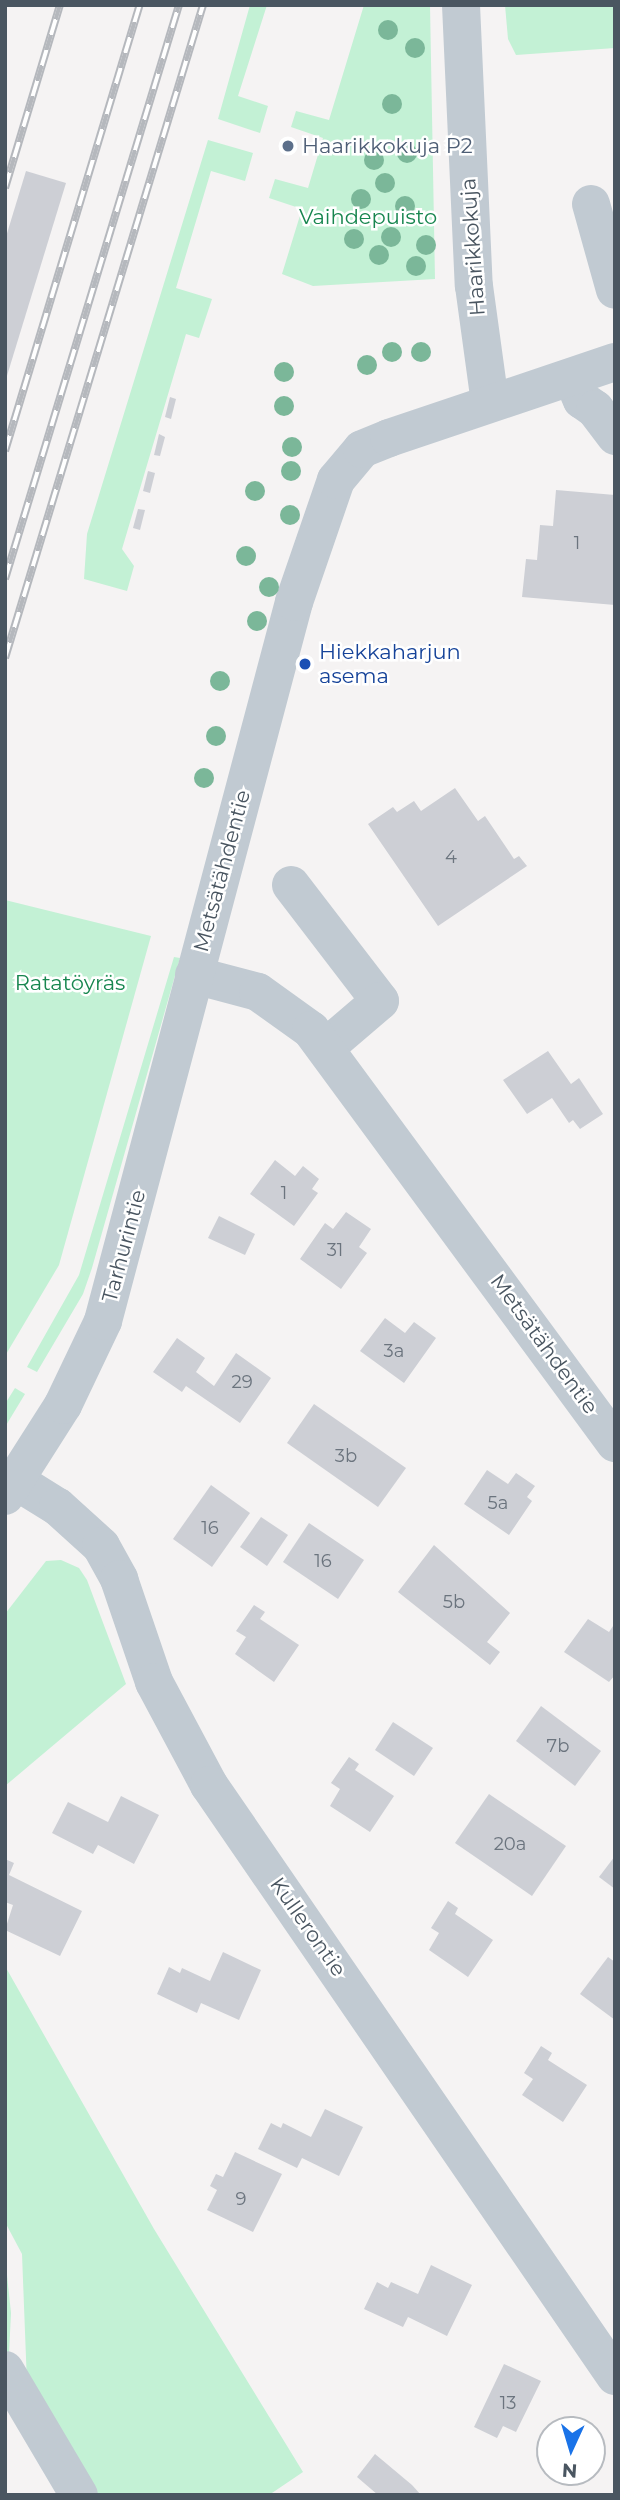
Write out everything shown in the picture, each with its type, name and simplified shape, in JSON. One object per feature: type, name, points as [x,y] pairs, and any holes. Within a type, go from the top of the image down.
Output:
[{"type":"street","name":"Haarikkokuja","points":[[461,5],[474,286],[490,403]]},
{"type":"street","points":[[591,204],[615,290]]},
{"type":"street","name":"Metsätähdentie","points":[[615,362],[362,449],[336,480],[294,602],[194,975],[258,992],[301,1023],[326,1048],[615,1443]]},
{"type":"street","points":[[572,377],[582,400],[596,409],[615,436]]},
{"type":"street","points":[[291,885],[380,1001],[326,1048]]},
{"type":"street","name":"Tarhurintie","points":[[11,1489],[62,1405],[103,1321],[194,975]]},
{"type":"street","name":"Kullerontie","points":[[11,1489],[58,1507],[102,1546],[119,1579],[155,1682],[209,1784],[615,2375]]},
{"type":"street","points":[[5,2370],[79,2495]]},
{"type":"green space","points":[[250,5],[267,5],[238,96],[268,106],[260,133],[218,119]]},
{"type":"green space","name":"Vaihdepuisto","points":[[364,5],[430,5],[435,279],[313,286],[282,274],[302,209],[269,198],[275,179],[308,188],[323,138],[291,127],[296,111],[329,120]]},
{"type":"green space","points":[[505,5],[615,5],[615,48],[516,55],[508,39]]},
{"type":"green space","points":[[208,140],[253,153],[245,181],[211,171],[176,288],[212,299],[199,338],[186,334],[122,549],[134,566],[127,591],[84,579],[87,534]]},
{"type":"green space","name":"Ratatöyräs","points":[[5,900],[151,936],[59,1265],[5,1356]]},
{"type":"green space","points":[[174,957],[180,958],[92,1268],[83,1294],[37,1372],[27,1367],[79,1275]]},
{"type":"green space","points":[[15,1388],[25,1394],[5,1427],[5,1404]]},
{"type":"green space","points":[[61,1560],[79,1568],[87,1580],[126,1684],[5,1786],[5,1614],[46,1561]]},
{"type":"green space","points":[[5,1966],[154,2229],[303,2472],[269,2495],[65,2495],[29,2436],[22,2254],[5,2222]]},
{"type":"green space","points":[[5,2256],[11,2313],[5,2434]]},
{"type":"building","points":[[26,171],[66,183],[6,379],[5,240]]},
{"type":"building","points":[[170,397],[176,399],[171,419],[165,417]]},
{"type":"building","points":[[159,434],[165,437],[160,456],[154,455]]},
{"type":"building","points":[[148,471],[155,473],[150,493],[143,491]]},
{"type":"building","points":[[556,490],[615,495],[615,605],[522,597],[526,559],[537,560],[540,525],[553,526]]},
{"type":"building","points":[[138,509],[145,510],[140,530],[133,528]]},
{"type":"building","points":[[455,788],[478,821],[485,816],[514,859],[519,856],[527,866],[438,926],[368,824],[393,807],[397,812],[414,801],[421,811]]},
{"type":"building","points":[[548,1051],[571,1084],[579,1078],[603,1114],[580,1129],[573,1120],[569,1123],[552,1098],[527,1114],[503,1080]]},
{"type":"building","points":[[275,1160],[295,1176],[303,1166],[319,1179],[312,1189],[318,1193],[294,1226],[250,1194]]},
{"type":"building","points":[[346,1212],[371,1229],[359,1247],[367,1253],[341,1289],[300,1259],[325,1223],[333,1229]]},
{"type":"building","points":[[219,1216],[255,1234],[245,1255],[208,1238]]},
{"type":"building","points":[[385,1318],[405,1333],[414,1322],[436,1338],[404,1383],[360,1351]]},
{"type":"building","points":[[177,1338],[205,1358],[196,1372],[214,1386],[236,1353],[271,1378],[240,1423],[186,1386],[182,1392],[153,1372]]},
{"type":"building","points":[[314,1404],[406,1468],[378,1507],[287,1443]]},
{"type":"building","points":[[487,1470],[508,1484],[516,1473],[535,1486],[527,1497],[532,1501],[509,1535],[464,1504]]},
{"type":"building","points":[[211,1485],[250,1513],[212,1567],[173,1539]]},
{"type":"building","points":[[261,1517],[288,1535],[267,1566],[240,1547]]},
{"type":"building","points":[[309,1523],[364,1560],[338,1599],[283,1562]]},
{"type":"building","points":[[434,1545],[510,1613],[487,1642],[500,1652],[490,1665],[398,1592]]},
{"type":"building","points":[[254,1605],[265,1612],[260,1619],[299,1645],[274,1682],[235,1654],[246,1637],[236,1631]]},
{"type":"building","points":[[588,1619],[609,1632],[615,1623],[615,1675],[609,1682],[564,1652]]},
{"type":"building","points":[[541,1706],[601,1751],[575,1786],[516,1741]]},
{"type":"building","points":[[393,1722],[433,1748],[414,1776],[375,1750]]},
{"type":"building","points":[[349,1757],[359,1764],[355,1770],[394,1796],[370,1832],[330,1806],[340,1789],[331,1783]]},
{"type":"building","points":[[489,1794],[566,1846],[532,1896],[455,1843]]},
{"type":"building","points":[[121,1796],[159,1815],[134,1864],[98,1845],[93,1854],[52,1833],[68,1802],[108,1822]]},
{"type":"building","points":[[615,1856],[615,1889],[599,1877]]},
{"type":"building","points":[[5,1859],[14,1863],[9,1875],[82,1911],[60,1956],[5,1930],[13,1905],[5,1902]]},
{"type":"building","points":[[448,1901],[458,1908],[455,1914],[493,1940],[468,1977],[429,1950],[439,1933],[431,1928]]},
{"type":"building","points":[[223,1952],[261,1970],[239,2020],[201,2003],[197,2013],[157,1994],[169,1967],[180,1973],[182,1968],[210,1981]]},
{"type":"building","points":[[608,1957],[615,1962],[615,2020],[580,1994]]},
{"type":"building","points":[[541,2046],[552,2053],[548,2060],[587,2085],[563,2122],[522,2095],[533,2079],[524,2073]]},
{"type":"building","points":[[325,2109],[363,2127],[339,2176],[302,2158],[297,2168],[258,2149],[271,2123],[281,2128],[283,2123],[311,2137]]},
{"type":"building","points":[[235,2152],[282,2174],[253,2232],[207,2210],[217,2190],[210,2186],[216,2174],[223,2177]]},
{"type":"building","points":[[431,2265],[472,2285],[447,2336],[408,2317],[403,2327],[364,2309],[377,2282],[388,2288],[391,2282],[418,2294]]},
{"type":"building","points":[[504,2364],[541,2381],[516,2432],[503,2426],[497,2438],[474,2427]]},
{"type":"building","points":[[375,2454],[421,2495],[378,2495],[357,2477]]},
{"type":"railway","points":[[5,188],[60,5]]},
{"type":"railway","points":[[5,451],[140,5]]},
{"type":"railway","points":[[5,579],[179,5]]},
{"type":"railway","points":[[5,658],[203,5]]},
{"type":"place","name":"Haarikkokuja P2","points":[[288,146]]},
{"type":"place","name":"Hiekkaharjun asema","points":[[305,664]]}]
